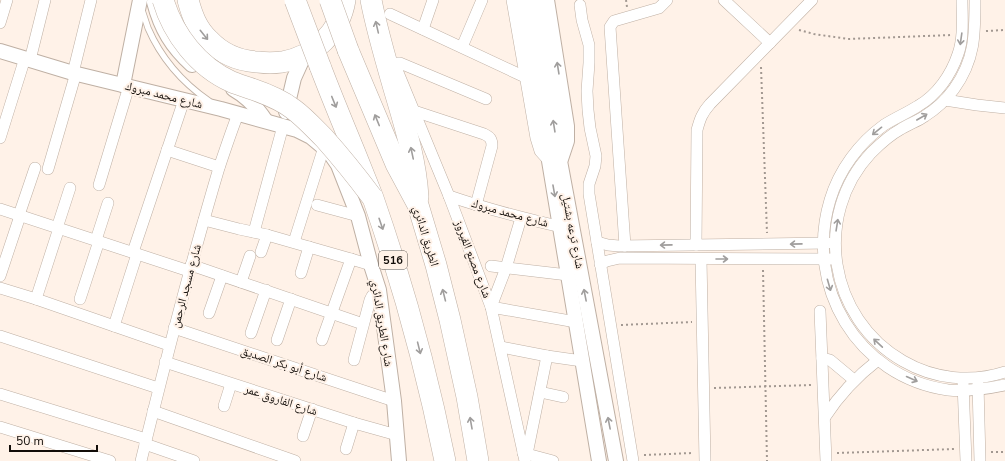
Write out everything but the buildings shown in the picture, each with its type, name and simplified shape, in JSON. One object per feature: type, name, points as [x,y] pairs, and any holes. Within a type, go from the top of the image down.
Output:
[{"type":"highway","points":[[163,0],[168,15],[174,26],[192,53],[211,70],[221,76],[239,85],[265,93],[280,101],[300,115],[338,154],[372,197]]},
{"type":"highway","points":[[188,0],[196,24],[202,33],[217,48],[242,60],[272,63],[312,61],[322,43],[330,35],[341,15],[345,0]]},
{"type":"highway","name":"516","points":[[295,0],[312,61],[372,197],[395,267],[418,345],[445,461]]},
{"type":"highway","name":"الطريق الدائري","points":[[330,0],[348,50],[396,164],[418,205],[436,264],[450,320],[467,397],[478,461]]},
{"type":"highway","points":[[371,0],[381,45],[407,131],[416,175],[418,205]]},
{"type":"street","points":[[0,23],[7,0]]},
{"type":"street","points":[[0,138],[46,0]]},
{"type":"street","points":[[48,169],[74,73],[91,0]]},
{"type":"street","points":[[153,0],[162,26],[174,48],[182,57],[204,74],[249,100],[266,121]]},
{"type":"street","points":[[423,29],[433,0]]},
{"type":"street","points":[[462,48],[482,0]]},
{"type":"street","name":"شارع ترعه بشتيل","points":[[512,0],[536,138],[540,150],[554,161]]},
{"type":"street","name":"شارع ترعه بشتيل","points":[[523,0],[566,228],[616,461]]},
{"type":"street","name":"شارع ترعه بشتيل","points":[[534,0],[554,161]]},
{"type":"street","points":[[547,0],[567,126],[567,140],[565,148],[554,161]]},
{"type":"street","points":[[625,246],[610,27],[614,21],[659,8],[667,0]]},
{"type":"street","points":[[724,0],[770,43]]},
{"type":"street","points":[[696,245],[699,121],[710,104],[812,0]]},
{"type":"street","points":[[962,0],[962,35],[958,53],[943,82],[928,99],[896,117],[872,135],[851,158],[836,184],[830,198],[825,220],[823,243],[826,277],[844,321],[864,347],[878,360],[918,382],[948,390],[978,390],[1005,385]]},
{"type":"street","points":[[975,0],[975,31],[966,68],[953,90],[945,100],[926,116],[902,128],[891,136],[870,154],[861,165],[847,189],[842,202],[836,229],[836,259],[842,288],[855,315],[873,338],[890,353],[909,364],[936,375],[978,378],[1005,372]]},
{"type":"street","points":[[99,185],[126,85],[139,1]]},
{"type":"street","points":[[580,5],[582,20],[588,41],[588,110],[596,156],[589,189],[632,458]]},
{"type":"street","points":[[390,14],[525,77]]},
{"type":"street","name":"شارع محمد مبروك","points":[[0,50],[74,73],[221,109],[297,130],[311,137],[324,147]]},
{"type":"street","points":[[254,232],[283,126],[294,78],[312,61]]},
{"type":"street","name":"شارع مصنع الفيروز","points":[[486,99],[398,63],[397,70],[449,196],[491,307],[525,456]]},
{"type":"street","points":[[114,326],[135,253],[184,100]]},
{"type":"street","points":[[945,100],[1005,108]]},
{"type":"street","points":[[414,111],[484,134],[489,136],[492,140],[492,146],[476,205]]},
{"type":"street","name":"شارع مسجد الرحمن","points":[[141,461],[158,388],[190,268],[219,167],[238,114]]},
{"type":"street","points":[[294,242],[324,147]]},
{"type":"street","name":"شارع الطريق الدائري","points":[[324,147],[338,165],[358,216],[379,290],[394,401],[399,461]]},
{"type":"street","points":[[167,150],[219,167]]},
{"type":"street","points":[[0,276],[35,168]]},
{"type":"street","points":[[36,299],[70,188]]},
{"type":"street","name":"شارع محمد مبروك","points":[[449,196],[521,218],[566,228]]},
{"type":"street","points":[[80,299],[108,203]]},
{"type":"street","points":[[317,205],[358,216]]},
{"type":"street","points":[[0,209],[135,253],[241,282],[364,324]]},
{"type":"street","points":[[521,218],[506,268],[491,307],[576,322]]},
{"type":"street","points":[[204,220],[239,230],[254,232],[294,242],[352,258],[371,265]]},
{"type":"street","name":"شارع ترعه بشتيل","points":[[566,228],[568,275],[599,461]]},
{"type":"street","points":[[261,252],[266,235]]},
{"type":"street","points":[[597,242],[614,246],[835,243]]},
{"type":"street","points":[[301,273],[309,247]]},
{"type":"street","points":[[241,282],[250,256]]},
{"type":"street","points":[[322,340],[352,258]]},
{"type":"street","points":[[600,264],[620,258],[836,259]]},
{"type":"street","points":[[700,259],[704,457]]},
{"type":"street","points":[[490,266],[568,275]]},
{"type":"street","points":[[209,313],[222,276]]},
{"type":"street","points":[[0,288],[169,345]]},
{"type":"street","points":[[250,333],[266,290]]},
{"type":"street","points":[[354,360],[370,300],[375,292],[379,290]]},
{"type":"street","points":[[277,340],[291,299]]},
{"type":"street","points":[[820,311],[826,457]]},
{"type":"street","name":"شارع أبو بكر الصديق","points":[[174,328],[394,401]]},
{"type":"street","points":[[0,336],[158,388]]},
{"type":"street","points":[[500,348],[582,361]]},
{"type":"street","points":[[547,356],[525,456],[553,461]]},
{"type":"street","points":[[822,358],[830,360],[854,380]]},
{"type":"street","points":[[824,417],[854,380],[878,360]]},
{"type":"street","name":"شارع الفاروق عمر","points":[[165,362],[312,410],[397,435]]},
{"type":"street","points":[[963,378],[966,461]]},
{"type":"street","points":[[978,378],[980,457]]},
{"type":"street","points":[[224,406],[232,384]]},
{"type":"street","points":[[540,392],[563,397]]},
{"type":"street","points":[[0,394],[146,441],[194,461]]},
{"type":"street","points":[[303,436],[312,410]]},
{"type":"street","points":[[153,411],[295,461]]},
{"type":"street","points":[[346,449],[354,423]]},
{"type":"street","points":[[0,427],[110,461]]},
{"type":"lane","points":[[139,1],[148,28],[161,53],[178,75],[198,94],[221,109]]},
{"type":"path","points":[[787,26],[814,34],[848,38],[962,35]]},
{"type":"path","points":[[975,31],[1005,30]]},
{"type":"path","points":[[760,53],[767,244]]},
{"type":"path","points":[[763,259],[767,461]]},
{"type":"path","points":[[610,325],[702,322]]},
{"type":"path","points":[[703,388],[823,384]]},
{"type":"path","points":[[826,457],[965,449]]},
{"type":"path","points":[[980,457],[1005,452]]},
{"type":"path","points":[[632,458],[704,457]]}]
